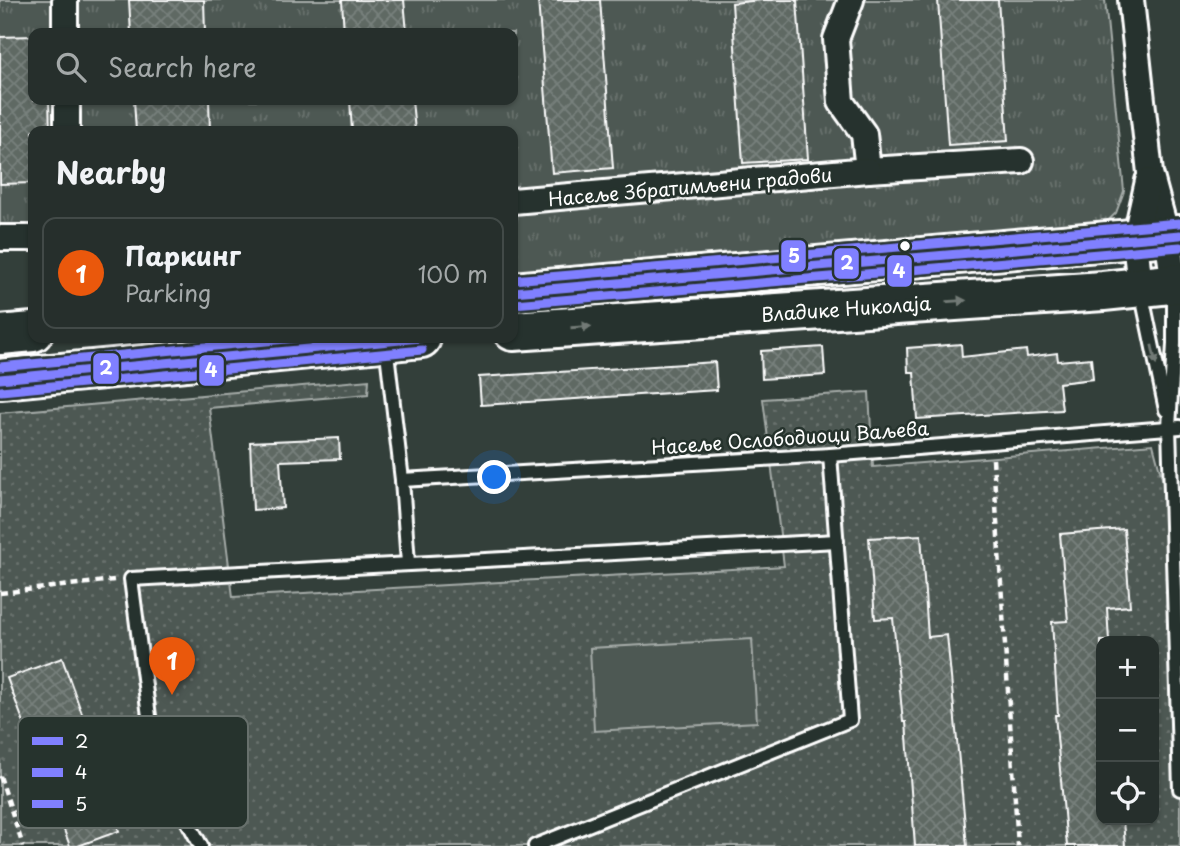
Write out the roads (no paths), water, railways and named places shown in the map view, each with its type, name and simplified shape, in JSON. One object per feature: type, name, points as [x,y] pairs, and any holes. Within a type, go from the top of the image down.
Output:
[{"type":"main road","points":[[518,292],[1161,237]]},
{"type":"main road","name":"Владике Николаја","points":[[518,331],[1165,285]]},
{"type":"main road","points":[[0,335],[28,332]]},
{"type":"main road","points":[[0,379],[364,343]]},
{"type":"street","points":[[65,0],[65,28]]},
{"type":"street","points":[[851,0],[836,39],[841,102],[864,134],[868,170]]},
{"type":"street","points":[[1131,0],[1165,285]]},
{"type":"street","points":[[67,105],[67,126]]},
{"type":"street","name":"Насеље Збратимљени градови","points":[[518,201],[868,170],[1021,161]]},
{"type":"street","points":[[1161,237],[1165,285]]},
{"type":"street","points":[[0,238],[28,238]]},
{"type":"lane","points":[[1165,285],[1175,427]]},
{"type":"lane","points":[[1165,285],[1174,344],[1180,789]]},
{"type":"lane","points":[[404,343],[402,480],[408,563]]},
{"type":"lane","name":"Насеље Ослободиоци Ваљева","points":[[402,480],[830,455],[1175,427]]},
{"type":"lane","points":[[534,846],[850,720],[830,455]]},
{"type":"lane","points":[[149,716],[131,579],[837,541]]},
{"type":"lane","points":[[191,828],[201,846]]},
{"type":"place","name":"Паркинг","points":[[172,695]]}]
